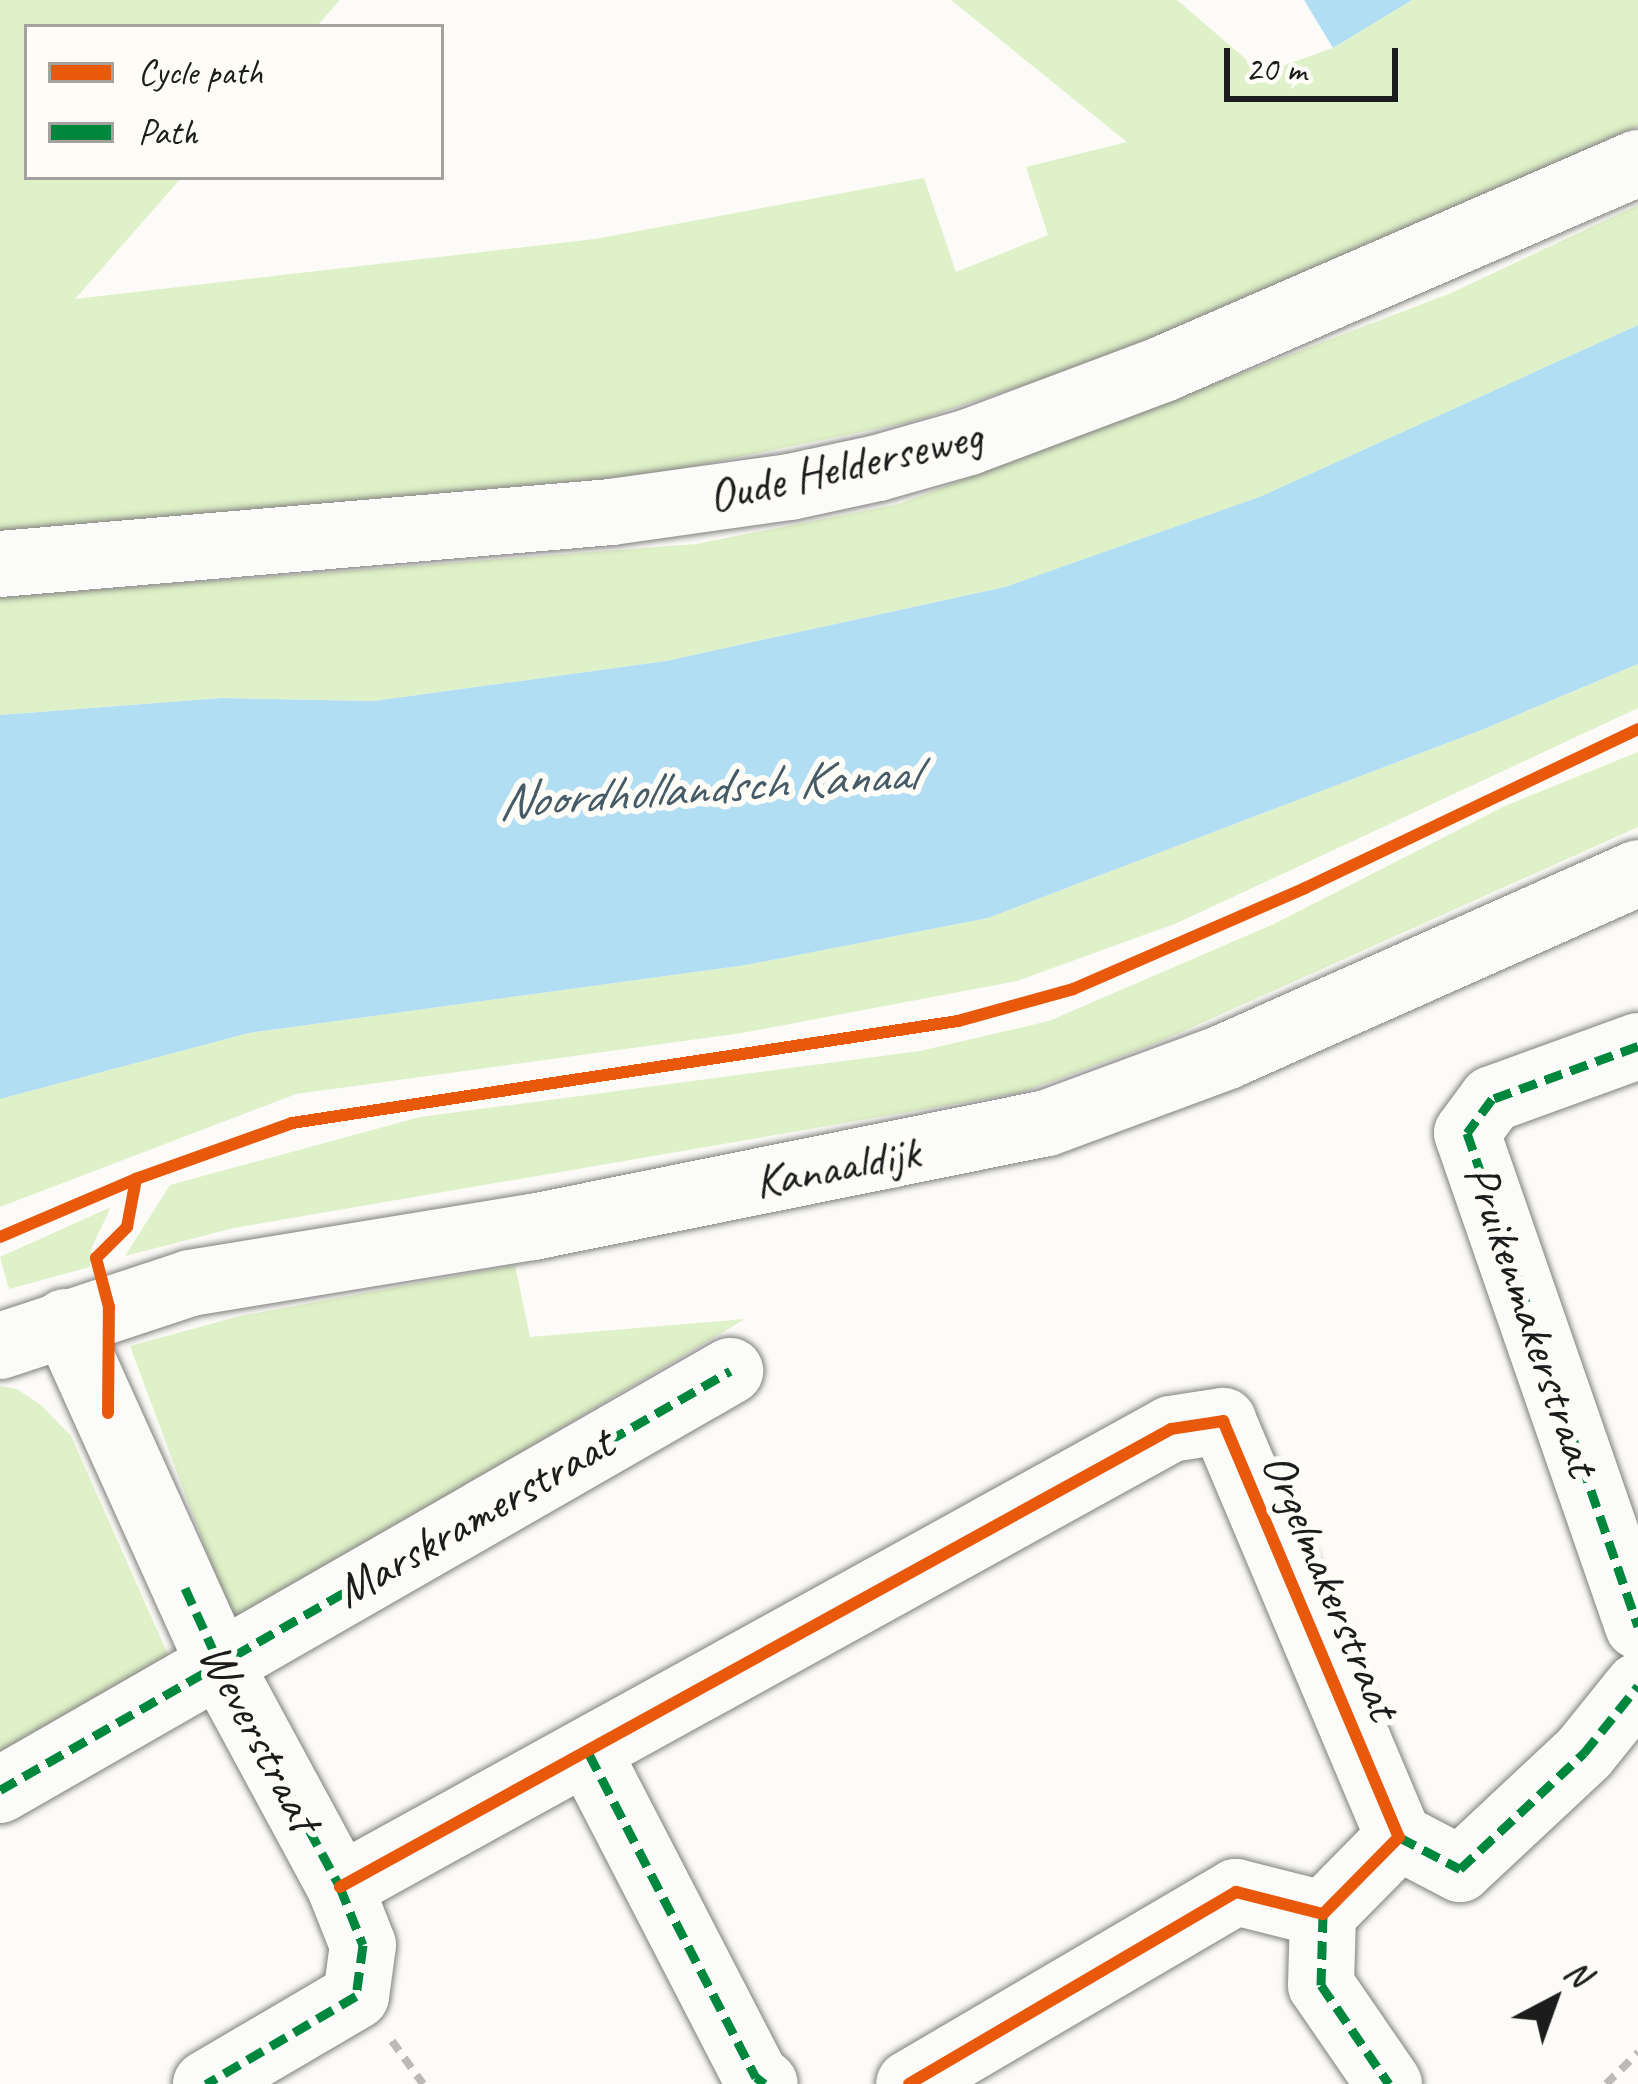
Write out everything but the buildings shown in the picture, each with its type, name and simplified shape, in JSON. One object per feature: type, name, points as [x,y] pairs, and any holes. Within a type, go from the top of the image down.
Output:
[{"type":"street","name":"Oude Helderseweg","points":[[0,564],[634,509],[878,468],[969,442],[1163,370],[1638,163]]},
{"type":"street","name":"Kanaaldijk","points":[[0,1346],[190,1283],[533,1227],[1048,1123],[1205,1065],[1638,873]]},
{"type":"street","name":"Pruikenmakerstraat","points":[[1638,1046],[1492,1099],[1467,1132],[1638,1627]]},
{"type":"street","name":"Weverstraat","points":[[65,1322],[219,1663],[340,1887],[363,1945],[356,1996],[206,2084]]},
{"type":"street","name":"Marskramerstraat","points":[[0,1790],[730,1371]]},
{"type":"street","name":"Orgelmakerstraat","points":[[340,1887],[1172,1429],[1223,1421],[1399,1837]]},
{"type":"street","points":[[1389,2084],[1321,1984],[1323,1915],[1399,1837],[1460,1869],[1584,1753],[1638,1686]]},
{"type":"street","points":[[589,1754],[756,2078],[765,2084]]},
{"type":"street","points":[[909,2084],[1235,1892],[1323,1915]]},
{"type":"path","points":[[1606,2084],[1638,2053]]},
{"type":"green space","points":[[0,0],[340,0],[319,24],[24,24],[24,180],[179,180],[75,299],[595,239],[924,178],[956,272],[1048,235],[1026,167],[1127,142],[951,0],[1177,0],[1262,73],[1333,48],[1412,0],[1638,0],[1638,126],[1189,331],[911,422],[651,475],[0,532]]},
{"type":"green space","points":[[1638,205],[1638,325],[1262,496],[1005,587],[666,661],[374,701],[222,698],[0,715],[0,597],[696,544],[899,504],[1451,293]]},
{"type":"green space","points":[[1638,664],[1638,708],[1177,923],[1017,981],[742,1033],[296,1094],[0,1207],[0,1099],[249,1033],[746,965],[988,918],[1484,729]]},
{"type":"green space","points":[[1638,752],[1638,827],[1157,1043],[1020,1093],[234,1228],[125,1256],[170,1185],[420,1117],[920,1051],[1049,1021],[1274,924],[1505,806]]},
{"type":"green space","points":[[111,1207],[91,1249],[90,1267],[9,1289],[0,1257]]},
{"type":"green space","points":[[515,1265],[530,1337],[745,1319],[233,1623],[130,1346],[240,1316]]},
{"type":"green space","points":[[0,1386],[17,1389],[42,1406],[71,1436],[177,1675],[0,1775]]},
{"type":"water","points":[[1304,0],[1412,0],[1333,48]]},
{"type":"water","name":"Noordhollandsch Kanaal","points":[[1638,325],[1638,664],[1484,729],[988,918],[746,965],[249,1033],[0,1099],[0,715],[222,698],[374,701],[666,661],[1005,587],[1262,496]]},
{"type":"marked path","points":[[1638,1046],[1492,1099],[1467,1133],[1638,1626]]},
{"type":"marked path","points":[[0,1790],[730,1371]]},
{"type":"marked path","points":[[185,1588],[219,1663],[340,1887],[363,1945],[356,1996],[206,2084]]},
{"type":"marked path","points":[[1399,1837],[1460,1869],[1584,1753],[1638,1686]]},
{"type":"marked path","points":[[589,1754],[756,2077],[765,2084]]},
{"type":"marked path","points":[[1323,1914],[1321,1985],[1389,2084]]},
{"type":"cycle path","points":[[0,1237],[136,1179],[292,1123],[958,1021],[1073,989],[1305,888],[1638,729]]},
{"type":"cycle path","points":[[108,1413],[109,1307],[96,1258],[127,1227],[136,1179]]},
{"type":"cycle path","points":[[340,1887],[1171,1429],[1223,1421],[1399,1837],[1323,1914],[1236,1892],[909,2084]]}]
